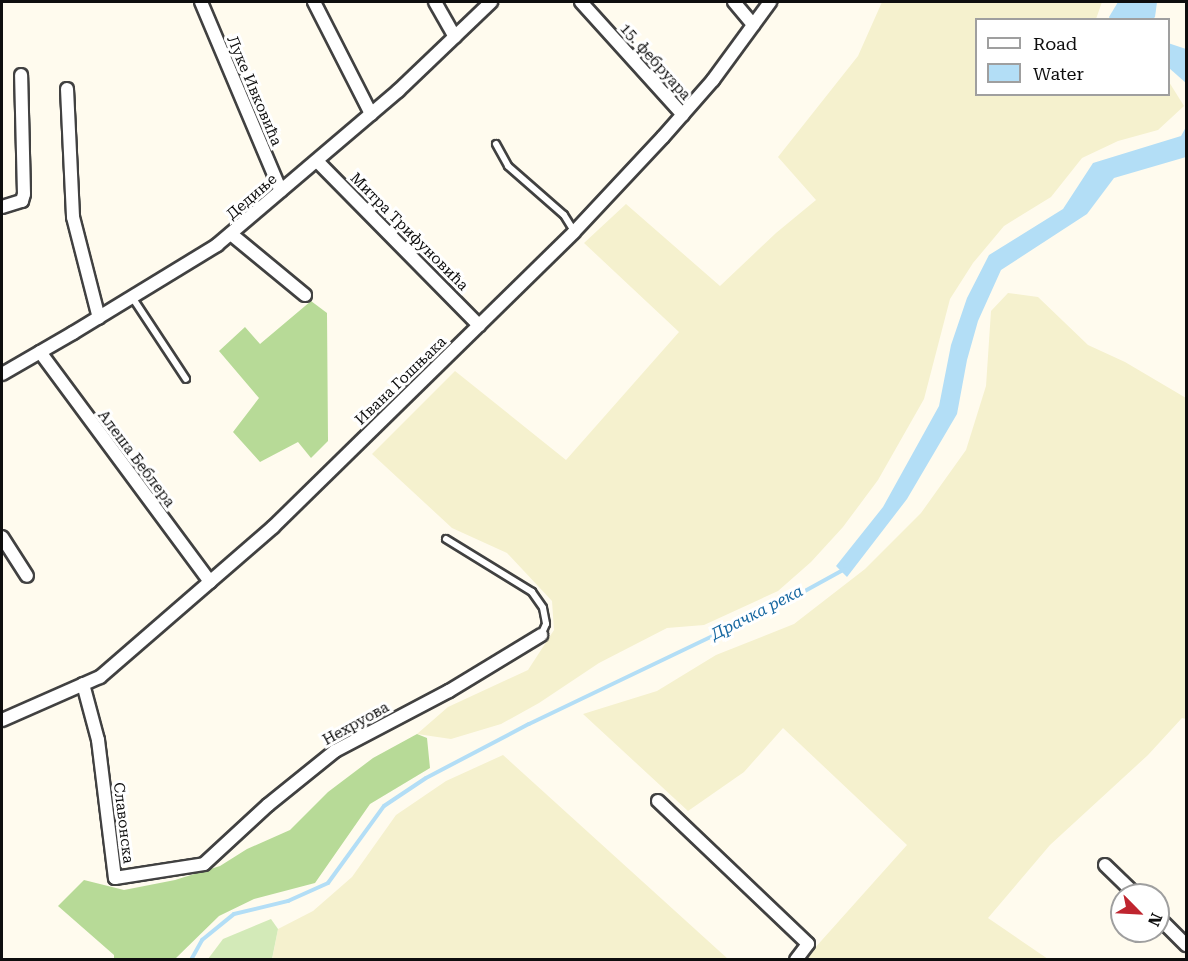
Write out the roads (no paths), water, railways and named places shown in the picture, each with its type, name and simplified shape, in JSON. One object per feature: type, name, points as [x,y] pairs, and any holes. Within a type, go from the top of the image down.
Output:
[{"type":"street","name":"Луке Ивковића","points":[[201,2],[281,191]]},
{"type":"street","points":[[314,2],[371,114]]},
{"type":"street","points":[[435,2],[455,37]]},
{"type":"street","name":"Дедиње","points":[[2,374],[99,318],[231,234],[371,114],[491,2]]},
{"type":"street","name":"15. фебруара","points":[[581,2],[683,115]]},
{"type":"street","points":[[734,2],[753,25]]},
{"type":"street","name":"Ивана Гошњака","points":[[2,720],[100,677],[273,527],[574,232],[683,115],[770,2]]},
{"type":"street","points":[[2,207],[22,201],[24,194],[21,75]]},
{"type":"street","points":[[67,89],[74,218],[99,318]]},
{"type":"street","name":"Митра Трифуновића","points":[[317,160],[479,325]]},
{"type":"street","points":[[231,234],[305,295]]},
{"type":"street","name":"Алеша Беблера","points":[[40,352],[121,465],[210,582]]},
{"type":"street","points":[[2,537],[27,576]]},
{"type":"street","name":"Нехруова","points":[[204,864],[268,805],[335,751],[449,691],[541,635]]},
{"type":"street","name":"Славонска","points":[[83,684],[98,740],[115,878],[204,864]]},
{"type":"street","points":[[658,801],[808,944],[796,960]]},
{"type":"street","points":[[1105,865],[1124,883]]},
{"type":"street","points":[[1170,928],[1186,945]]},
{"type":"lane","points":[[496,144],[508,166],[564,215],[574,232]]},
{"type":"lane","points":[[132,297],[186,379]]},
{"type":"lane","points":[[446,539],[532,592],[543,608],[546,624],[541,635]]},
{"type":"water","points":[[1118,2],[1157,2],[1154,18],[1109,17]]},
{"type":"water","points":[[1170,44],[1186,49],[1186,83],[1170,69]]},
{"type":"water","points":[[1186,127],[1186,157],[1114,178],[1087,214],[1001,270],[978,321],[967,360],[957,414],[907,499],[847,577],[836,566],[883,507],[939,406],[951,345],[967,298],[989,255],[1063,209],[1093,163],[1181,136]]},
{"type":"waterway","name":"Драчка река","points":[[191,960],[202,940],[234,914],[288,901],[328,883],[384,806],[426,778],[529,724],[794,597],[845,569]]}]
